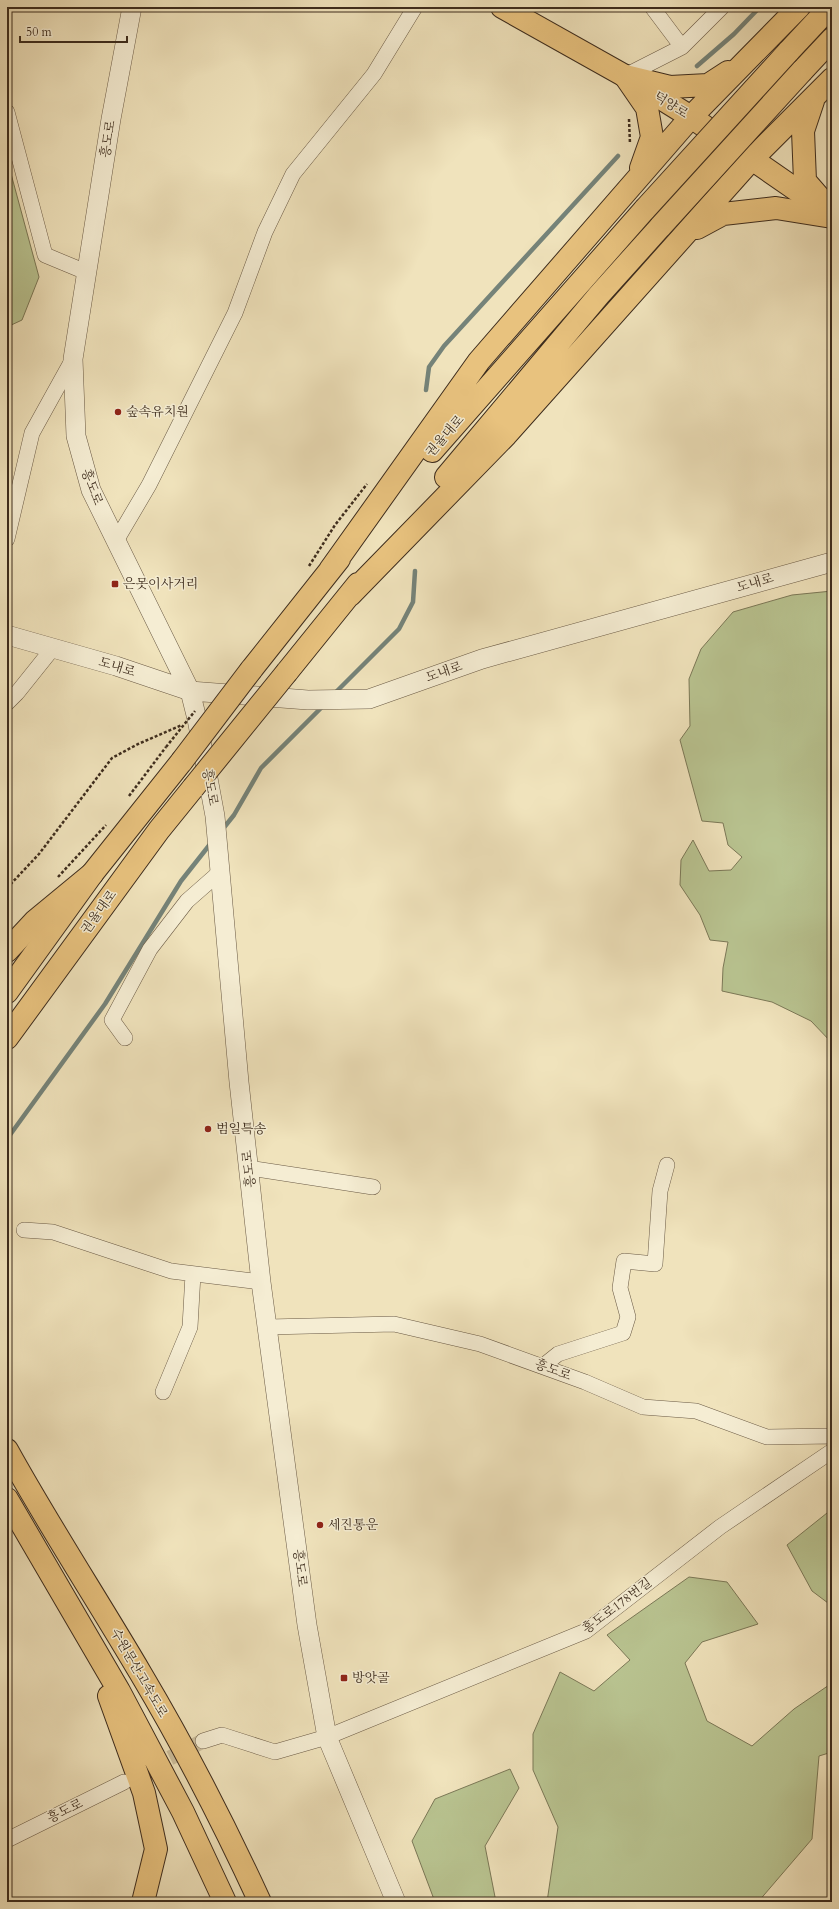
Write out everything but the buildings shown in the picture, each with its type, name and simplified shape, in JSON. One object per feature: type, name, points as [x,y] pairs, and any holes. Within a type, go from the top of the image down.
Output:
[{"type":"main road","name":"덕양로","points":[[502,7],[625,76],[691,117],[832,215]]},
{"type":"main road","points":[[330,570],[479,361],[691,117],[799,7]]},
{"type":"main road","name":"권율대로","points":[[174,754],[251,670],[330,570],[447,434],[645,209],[830,7]]},
{"type":"main road","name":"권율대로","points":[[7,1038],[159,830],[350,594],[599,295],[832,39]]},
{"type":"main road","points":[[625,76],[670,87],[708,85],[753,55]]},
{"type":"main road","points":[[753,55],[745,92],[772,114],[814,98]]},
{"type":"main road","points":[[625,76],[647,108],[652,137],[637,180]]},
{"type":"main road","points":[[350,594],[506,435],[752,159],[832,79]]},
{"type":"main road","points":[[814,98],[803,131],[806,181],[832,215]]},
{"type":"main road","points":[[637,180],[675,167],[703,190],[684,235]]},
{"type":"main road","points":[[684,235],[723,214],[776,208],[832,215]]},
{"type":"main road","points":[[7,992],[92,874],[174,754]]},
{"type":"main road","points":[[7,951],[35,921],[92,874]]},
{"type":"main road","name":"수원문산고속도로","points":[[7,1450],[41,1511],[149,1688],[215,1806],[260,1902]]},
{"type":"main road","name":"수원문산고속도로","points":[[7,1500],[119,1691],[183,1812],[225,1902]]},
{"type":"main road","points":[[7,1526],[107,1690],[110,1698],[144,1793],[156,1849],[143,1902]]},
{"type":"street","name":"흥도로","points":[[132,7],[111,119],[73,359],[76,436],[91,490],[190,691],[197,719],[215,816],[261,1282],[307,1625],[328,1737],[396,1902]]},
{"type":"street","points":[[116,541],[149,485],[235,313],[265,232],[293,174],[374,74],[414,7]]},
{"type":"street","points":[[652,7],[682,47]]},
{"type":"street","points":[[625,76],[682,47],[722,7]]},
{"type":"street","points":[[7,112],[45,255],[86,272]]},
{"type":"street","points":[[7,539],[32,433],[73,359]]},
{"type":"street","name":"도내로","points":[[7,635],[116,666],[190,691],[308,700],[369,699],[482,659],[832,562]]},
{"type":"street","points":[[7,703],[17,693],[52,648]]},
{"type":"street","points":[[125,1038],[112,1020],[150,950],[187,901],[219,868]]},
{"type":"street","points":[[543,1366],[558,1354],[623,1333],[628,1317],[620,1288],[624,1261],[655,1264],[660,1191],[667,1165]]},
{"type":"street","points":[[249,1168],[373,1187]]},
{"type":"street","points":[[24,1230],[53,1232],[171,1271],[261,1282]]},
{"type":"street","points":[[163,1392],[190,1327],[193,1274]]},
{"type":"street","name":"흥도로","points":[[268,1327],[394,1324],[480,1344],[585,1382],[643,1407],[696,1411],[767,1437],[832,1436]]},
{"type":"street","name":"흥도로178번길","points":[[328,1737],[586,1632],[720,1527],[825,1462],[832,1451]]},
{"type":"street","points":[[203,1741],[222,1735],[275,1752],[328,1737]]},
{"type":"street","name":"흥도로","points":[[7,1840],[124,1782]]},
{"type":"path","points":[[7,888],[39,854],[78,806],[112,758],[138,744],[197,719]]},
{"type":"path","points":[[125,801],[174,754]]},
{"type":"path","points":[[53,882],[106,825]]},
{"type":"green space","points":[[7,159],[39,277],[22,320],[7,327]]},
{"type":"green space","points":[[832,591],[832,1043],[811,1021],[772,1002],[722,991],[723,968],[728,942],[710,940],[700,915],[680,885],[681,860],[693,840],[709,871],[731,870],[742,857],[728,845],[723,823],[702,821],[680,740],[690,726],[689,679],[701,649],[733,612],[792,595]]},
{"type":"green space","points":[[832,1509],[832,1606],[812,1591],[787,1545]]},
{"type":"green space","points":[[689,1577],[727,1582],[758,1624],[702,1642],[685,1663],[707,1721],[752,1746],[794,1709],[832,1683],[832,1752],[819,1756],[812,1839],[758,1902],[547,1902],[558,1827],[533,1770],[533,1734],[560,1672],[594,1691],[630,1660],[607,1635]]},
{"type":"green space","points":[[510,1769],[519,1788],[485,1846],[496,1902],[435,1902],[412,1841],[435,1799]]},
{"type":"waterway","points":[[697,66],[734,34],[760,7]]},
{"type":"waterway","points":[[426,390],[429,367],[444,346],[618,156]]},
{"type":"waterway","points":[[335,693],[399,629],[413,602],[415,571]]},
{"type":"waterway","points":[[222,830],[234,815],[261,768],[323,706]]},
{"type":"waterway","points":[[7,1139],[105,1004],[181,881],[211,843]]},
{"type":"tunnel","points":[[129,1779],[203,1741]]},
{"type":"place","name":"숲속유치원","points":[[118,412]]},
{"type":"place","name":"은못이사거리","points":[[115,584]]},
{"type":"place","name":"범일특송","points":[[208,1129]]},
{"type":"place","name":"세진통운","points":[[320,1525]]},
{"type":"place","name":"방앗골","points":[[344,1678]]}]
